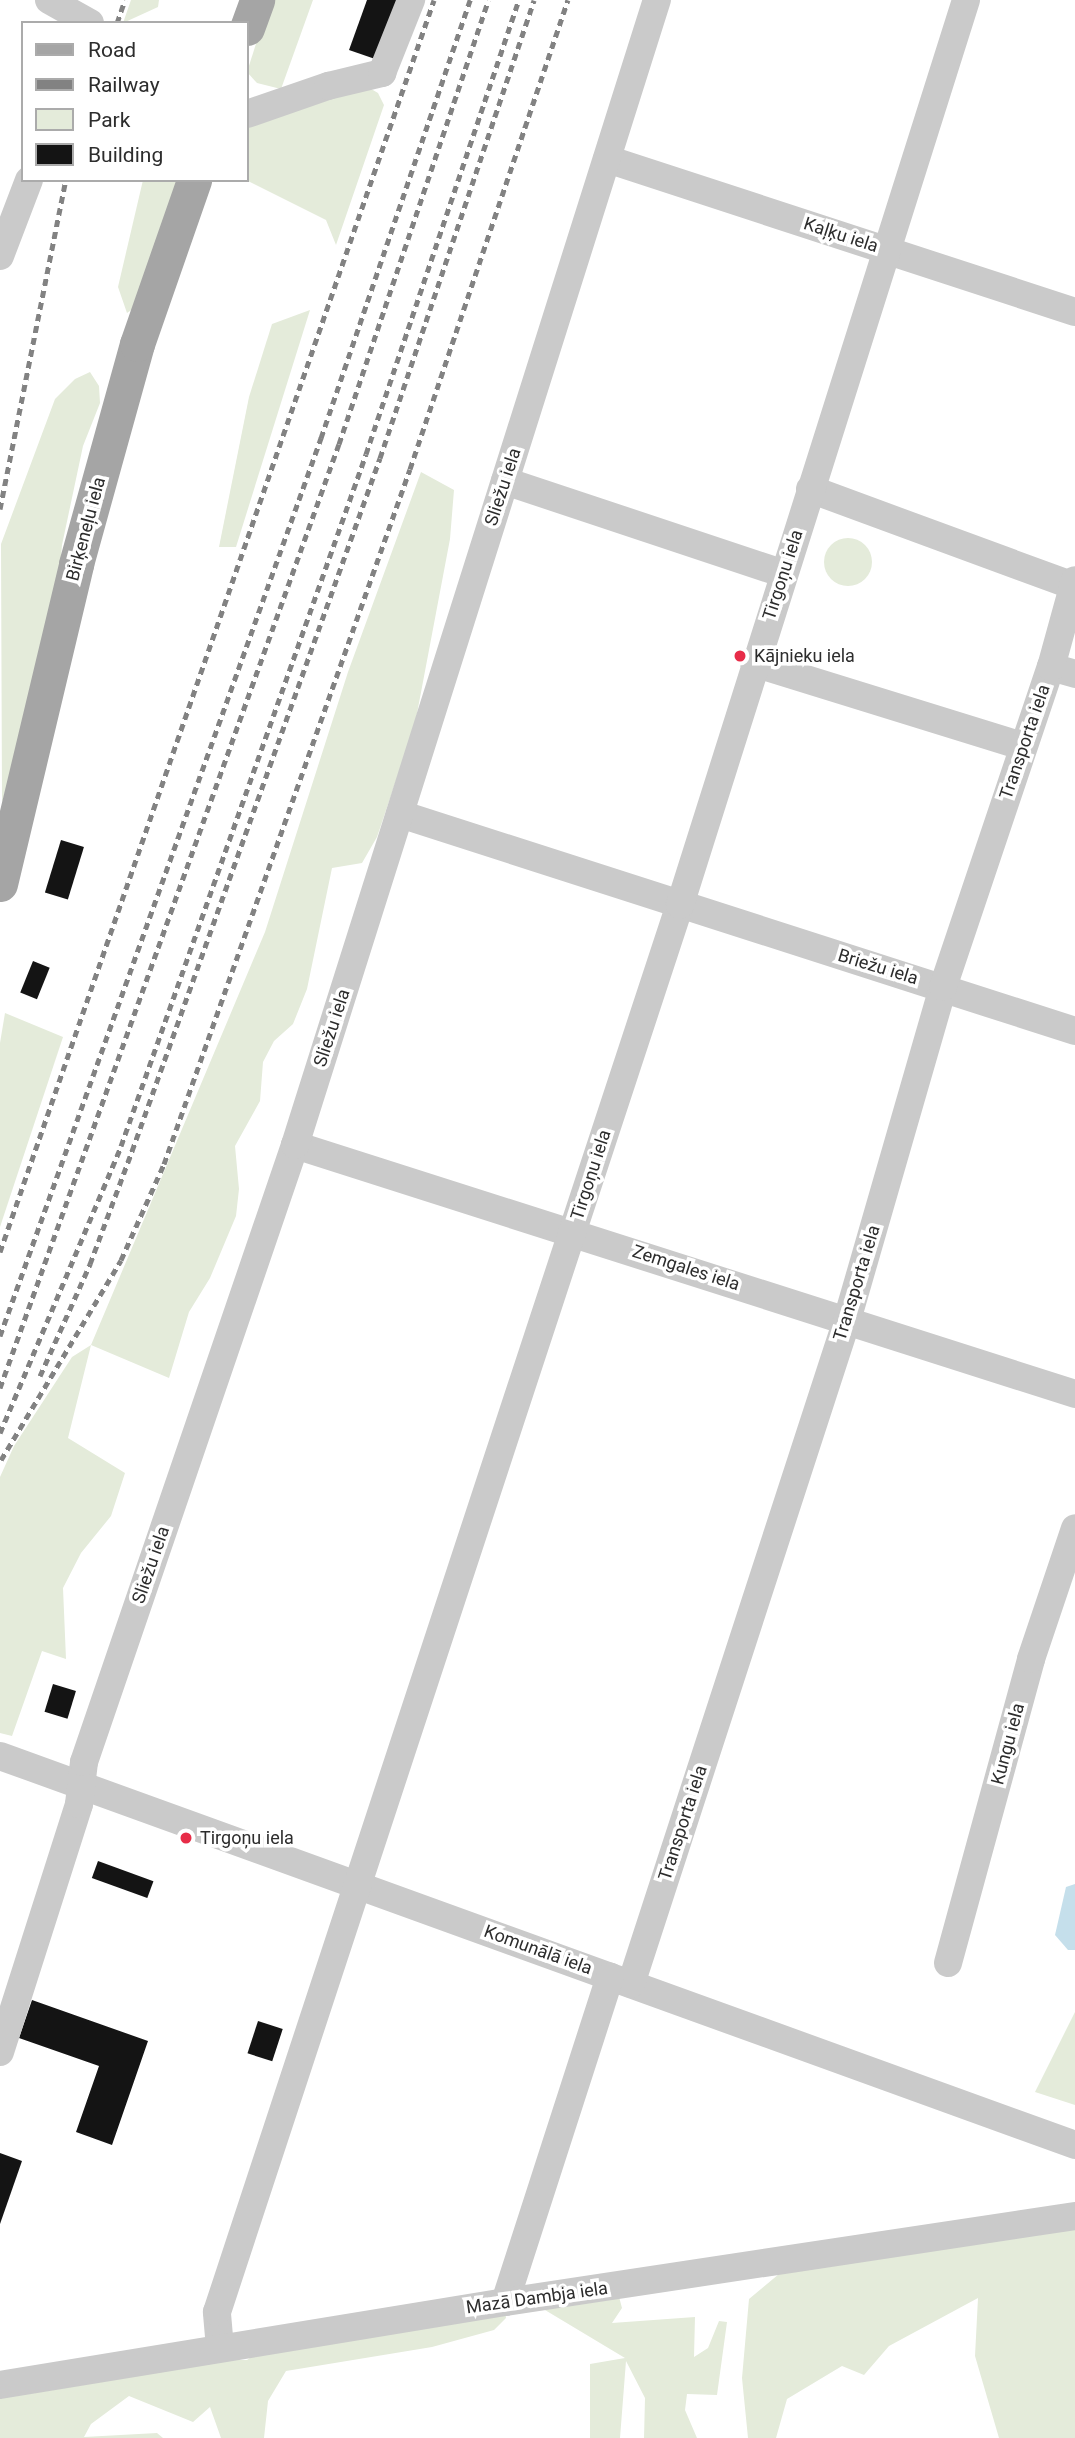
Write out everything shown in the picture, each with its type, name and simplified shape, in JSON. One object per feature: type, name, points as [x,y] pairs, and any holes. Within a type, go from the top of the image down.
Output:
[{"type":"main road","points":[[248,25],[257,0]]},
{"type":"main road","name":"Birķeneļu iela","points":[[0,884],[76,564],[137,344],[193,182]]},
{"type":"street","points":[[49,0],[86,21]]},
{"type":"street","points":[[248,114],[328,86],[382,73],[411,0]]},
{"type":"street","name":"Sliežu iela","points":[[0,2052],[81,1786],[84,1762],[295,1145],[657,0]]},
{"type":"street","name":"Tirgoņu iela","points":[[220,2348],[217,2312],[360,1885],[680,905],[754,663],[966,0]]},
{"type":"street","name":"Kaļķu iela","points":[[607,159],[1075,312]]},
{"type":"street","points":[[0,256],[28,182]]},
{"type":"street","points":[[505,481],[783,574]]},
{"type":"street","points":[[810,489],[1074,583]]},
{"type":"street","name":"Transporta iela","points":[[505,2302],[620,1980],[847,1320],[943,987],[1022,746],[1063,671],[1074,583]]},
{"type":"street","points":[[754,663],[1022,746]]},
{"type":"street","name":"Briežu iela","points":[[400,814],[1075,1031]]},
{"type":"street","name":"Zemgales iela","points":[[295,1145],[1075,1394]]},
{"type":"street","name":"Kungu iela","points":[[948,1963],[1031,1660],[1075,1528]]},
{"type":"street","name":"Komunālā iela","points":[[0,1756],[1075,2145]]},
{"type":"street","name":"Mazā Dambja iela","points":[[0,2385],[505,2302],[1075,2216]]},
{"type":"green space","points":[[131,0],[159,0],[158,7],[124,21]]},
{"type":"green space","points":[[270,0],[313,0],[281,89],[257,83],[248,73]]},
{"type":"green space","points":[[361,83],[378,93],[384,105],[336,245],[326,220],[248,181],[248,119]]},
{"type":"green space","points":[[143,182],[182,182],[137,306],[127,313],[118,287]]},
{"type":"green space","points":[[310,310],[236,547],[219,547],[249,397],[272,324]]},
{"type":"green space","points":[[90,372],[99,386],[100,403],[83,446],[62,545],[56,616],[2,803],[1,544],[55,399],[75,379]]},
{"type":"green space","points":[[421,472],[454,490],[450,539],[415,724],[377,837],[362,863],[332,868],[307,989],[293,1024],[274,1041],[263,1062],[260,1101],[235,1146],[239,1189],[236,1216],[210,1278],[189,1312],[169,1378],[91,1345],[265,932],[348,672]]},
{"type":"green space","points":[[848,538],[865,545],[872,562],[865,579],[848,586],[831,579],[824,562],[831,545]]},
{"type":"green space","points":[[5,1013],[63,1037],[0,1227],[0,1043]]},
{"type":"green space","points":[[91,1345],[68,1438],[125,1473],[111,1516],[81,1553],[63,1588],[66,1659],[42,1651],[12,1736],[0,1733],[0,1477],[14,1446],[72,1357]]},
{"type":"green space","points":[[1075,2012],[1075,2105],[1035,2092]]},
{"type":"green space","points":[[1075,2228],[1075,2438],[999,2438],[975,2356],[978,2298],[889,2346],[864,2375],[842,2366],[787,2399],[776,2438],[748,2438],[742,2378],[749,2299],[779,2274]]},
{"type":"green space","points":[[618,2293],[622,2308],[612,2323],[695,2317],[694,2357],[708,2348],[719,2321],[727,2322],[717,2395],[687,2394],[685,2410],[697,2438],[644,2438],[645,2398],[626,2361],[620,2438],[590,2438],[590,2364],[625,2358],[535,2304]]},
{"type":"green space","points":[[505,2309],[506,2318],[494,2330],[432,2347],[286,2371],[268,2401],[264,2438],[221,2438],[210,2407],[193,2422],[129,2396],[91,2424],[84,2437],[157,2433],[163,2438],[0,2438],[0,2391],[215,2360],[247,2360],[257,2353]]},
{"type":"water","points":[[1075,1884],[1075,1950],[1068,1950],[1055,1935],[1066,1887]]},
{"type":"building","points":[[367,0],[399,0],[378,60],[349,50]]},
{"type":"building","points":[[61,840],[84,847],[68,900],[45,893]]},
{"type":"building","points":[[33,961],[50,968],[37,999],[20,993]]},
{"type":"building","points":[[53,1684],[76,1691],[67,1719],[45,1712]]},
{"type":"building","points":[[98,1861],[153,1881],[147,1898],[92,1878]]},
{"type":"building","points":[[32,2000],[148,2041],[112,2145],[76,2132],[99,2066],[19,2038]]},
{"type":"building","points":[[258,2021],[283,2029],[272,2061],[247,2053]]},
{"type":"building","points":[[0,2153],[22,2161],[0,2224]]},
{"type":"railway","points":[[118,21],[125,0]]},
{"type":"railway","points":[[0,1252],[434,0]]},
{"type":"railway","points":[[0,1336],[321,438],[470,0]]},
{"type":"railway","points":[[0,1388],[339,444],[488,0]]},
{"type":"railway","points":[[0,1433],[121,1146],[366,454],[519,0]]},
{"type":"railway","points":[[40,1376],[90,1264],[132,1151],[380,458],[534,0]]},
{"type":"railway","points":[[1,1460],[121,1260],[164,1164],[410,469],[568,0]]},
{"type":"railway","points":[[0,509],[66,182]]},
{"type":"place","name":"Kājnieku iela","points":[[740,656]]},
{"type":"place","name":"Tirgoņu iela","points":[[186,1838]]}]
